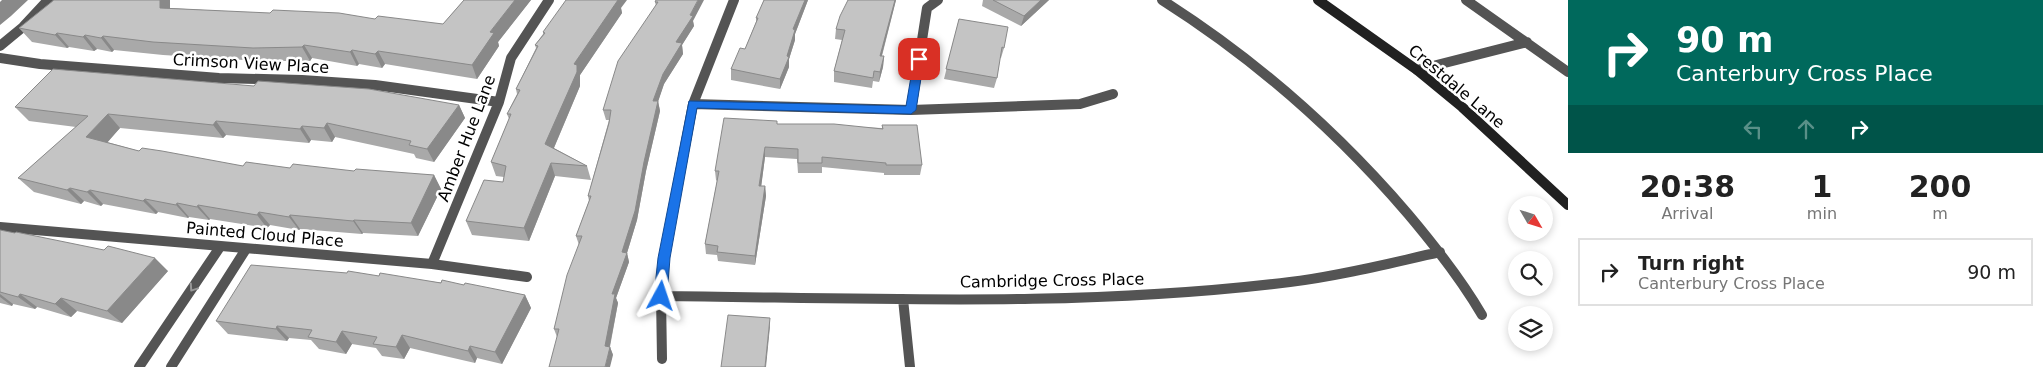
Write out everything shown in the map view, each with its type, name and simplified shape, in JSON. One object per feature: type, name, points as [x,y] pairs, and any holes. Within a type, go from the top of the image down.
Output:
[{"type":"street","points":[[0,46],[23,27],[48,0]]},
{"type":"street","name":"Amber Hue Lane","points":[[432,264],[499,102],[511,58],[550,0]]},
{"type":"street","points":[[662,358],[661,296],[664,258],[693,104],[734,0]]},
{"type":"street","points":[[911,110],[927,8],[938,0]]},
{"type":"street","points":[[1162,0],[1256,65],[1324,126],[1390,192],[1467,286],[1482,315]]},
{"type":"street","name":"Crestdale Lane","points":[[1318,0],[1417,70],[1462,107],[1568,206]]},
{"type":"street","points":[[1466,0],[1568,72]]},
{"type":"street","points":[[1417,70],[1527,42]]},
{"type":"street","name":"Crimson View Place","points":[[0,58],[40,64],[219,78],[302,80],[376,85],[499,102]]},
{"type":"street","points":[[693,104],[911,110],[1080,104],[1113,94]]},
{"type":"street","name":"Painted Cloud Place","points":[[0,227],[220,248],[432,264],[527,277]]},
{"type":"street","points":[[140,367],[220,248]]},
{"type":"street","points":[[171,367],[246,249]]},
{"type":"street","name":"Cambridge Cross Place","points":[[661,296],[903,299],[1070,297],[1182,293],[1292,282],[1440,252]]},
{"type":"street","points":[[903,299],[910,367]]},
{"type":"building","points":[[54,0],[160,0],[160,8],[270,13],[273,10],[339,13],[375,19],[378,16],[443,24],[464,0],[515,0],[490,32],[494,33],[472,65],[378,51],[375,54],[304,45],[302,47],[253,48],[153,42],[103,36],[101,38],[85,35],[83,37],[57,33],[55,35],[19,28]]},
{"type":"building","points":[[566,0],[618,0],[574,64],[577,65],[577,72],[545,144],[587,166],[551,163],[524,228],[466,221],[484,180],[503,182],[506,166],[491,162],[511,114],[507,114],[520,90],[516,89],[538,46],[535,45]]},
{"type":"building","points":[[656,0],[698,0],[690,15],[693,16],[676,42],[682,43],[663,74],[653,101],[658,101],[635,211],[622,252],[627,253],[612,294],[615,294],[605,346],[610,347],[605,367],[549,367],[559,329],[554,329],[567,275],[582,236],[576,236],[591,196],[588,196],[609,123],[611,110],[603,110],[618,61],[658,2],[655,2]]},
{"type":"building","points":[[764,0],[805,0],[793,29],[795,30],[787,56],[789,57],[780,79],[731,69],[740,48],[745,49]]},
{"type":"building","points":[[848,0],[895,0],[880,56],[884,56],[880,72],[874,71],[873,78],[834,71],[845,30],[836,29]]},
{"type":"building","points":[[993,0],[1041,0],[1024,16]]},
{"type":"building","points":[[959,19],[1008,27],[1004,48],[1002,47],[997,78],[946,69]]},
{"type":"building","points":[[53,69],[254,86],[258,81],[369,89],[459,105],[427,149],[409,145],[411,141],[327,123],[324,128],[302,126],[300,129],[216,121],[213,125],[108,114],[86,137],[139,151],[142,148],[243,166],[246,162],[290,168],[293,164],[354,171],[356,169],[434,175],[411,223],[353,221],[290,215],[289,217],[259,212],[257,215],[198,205],[197,207],[177,203],[176,205],[145,199],[143,201],[90,190],[87,192],[70,188],[67,190],[18,178],[88,116],[15,107]]},
{"type":"building","points":[[724,118],[777,121],[777,124],[834,124],[883,129],[882,125],[917,125],[922,165],[886,165],[886,163],[822,157],[822,163],[798,163],[798,149],[765,147],[759,186],[765,186],[755,256],[717,252],[718,246],[705,244],[719,171],[715,171]]},
{"type":"building","points":[[0,230],[104,250],[108,246],[155,258],[107,311],[61,298],[55,304],[20,294],[18,297],[0,292]]},
{"type":"building","points":[[251,265],[347,273],[348,271],[379,276],[380,273],[441,283],[442,280],[464,285],[465,283],[525,295],[495,352],[470,346],[468,351],[402,335],[396,347],[373,344],[377,337],[342,331],[336,342],[308,337],[312,330],[277,326],[276,329],[216,321]]},
{"type":"building","points":[[728,315],[770,318],[765,367],[721,367]]},
{"type":"route","points":[[661,296],[664,258],[693,104],[911,110],[919,59]]}]
